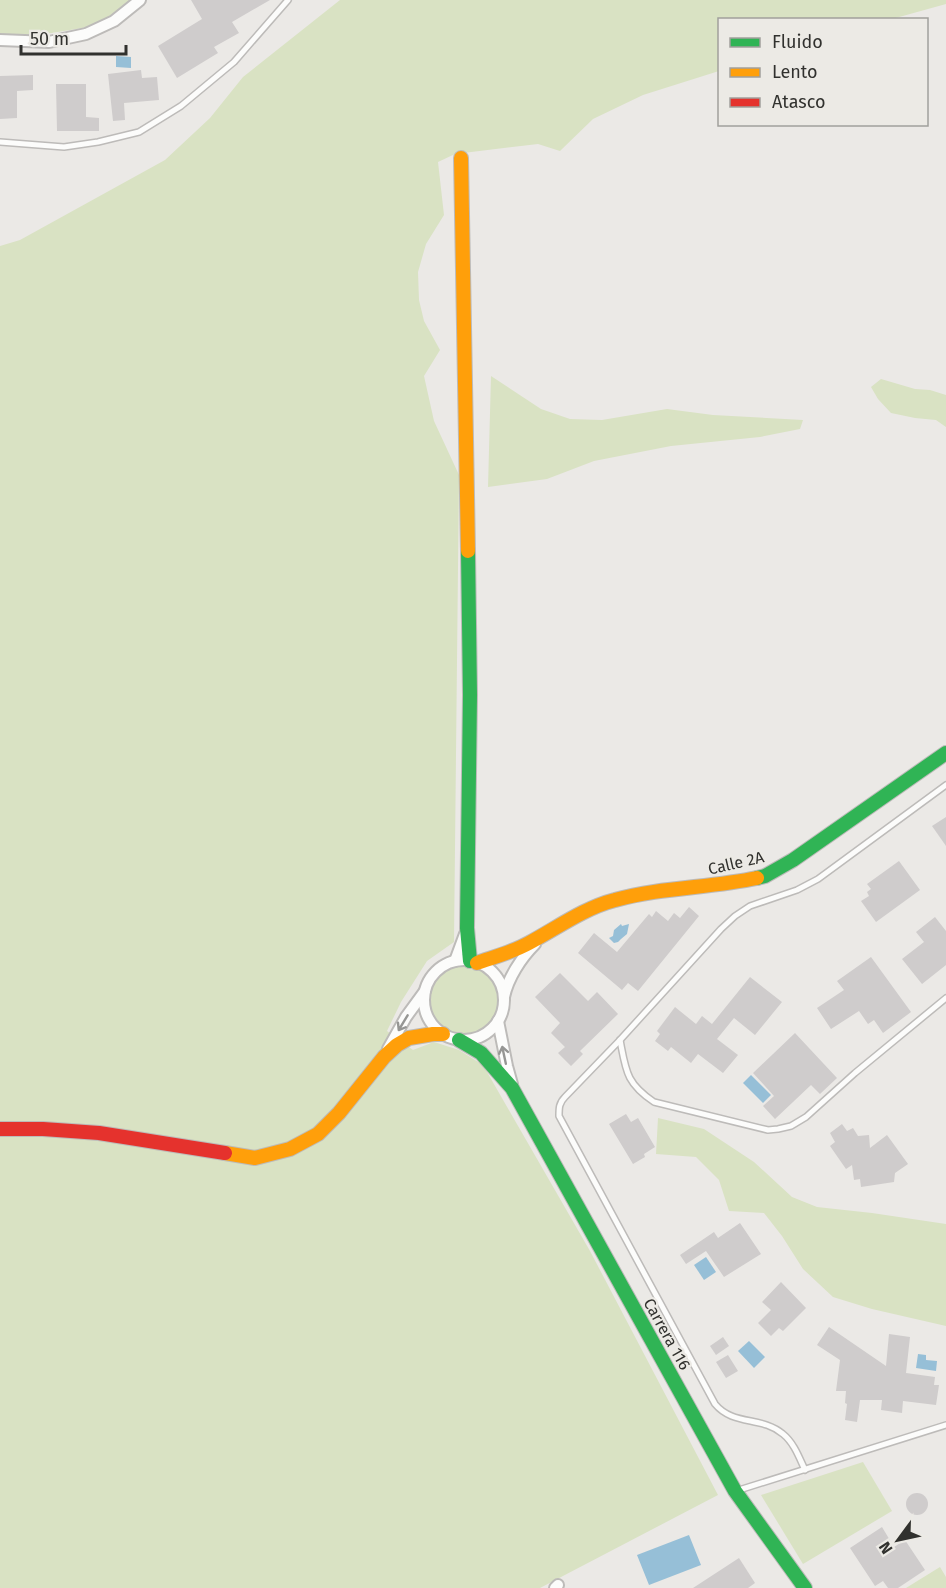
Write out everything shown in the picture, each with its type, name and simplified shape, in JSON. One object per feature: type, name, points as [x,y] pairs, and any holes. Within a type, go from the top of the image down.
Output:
[{"type":"street","points":[[0,40],[49,42],[86,34],[114,21],[140,0]]},
{"type":"street","points":[[461,158],[470,695],[467,928],[474,962]]},
{"type":"street","name":"Calle 2A","points":[[474,962],[513,951],[543,937],[588,910],[615,900],[729,884],[765,876],[793,860],[946,753]]},
{"type":"street","points":[[455,961],[467,928]]},
{"type":"street","name":"Calle 2A","points":[[504,998],[512,977],[527,952],[543,937]]},
{"type":"street","points":[[384,1057],[429,981],[444,965],[455,961],[474,962],[487,968],[496,976],[501,986],[504,998],[503,1010],[491,1030],[482,1037],[459,1040],[443,1034],[429,1020],[425,1011],[425,991]]},
{"type":"street","name":"Carrera 116","points":[[498,1021],[513,1088]]},
{"type":"street","points":[[0,1129],[99,1133],[255,1158],[290,1149],[318,1134],[397,1045],[409,1038],[443,1034]]},
{"type":"street","name":"Carrera 116","points":[[459,1040],[481,1053],[513,1088],[735,1491],[805,1588]]},
{"type":"lane","points":[[0,142],[64,147],[139,132],[181,106],[234,62],[288,0]]},
{"type":"lane","points":[[805,1470],[793,1444],[783,1433],[770,1426],[728,1416],[715,1404],[559,1116],[559,1108],[561,1101],[735,916],[750,906],[797,890],[818,879],[946,785]]},
{"type":"lane","points":[[620,1040],[630,1081],[640,1093],[654,1102],[768,1130],[778,1129],[791,1126],[806,1117],[946,998]]},
{"type":"lane","points":[[735,1491],[946,1425]]},
{"type":"green space","points":[[0,0],[130,0],[94,26],[52,33],[0,37]]},
{"type":"green space","points":[[340,0],[946,0],[946,4],[896,18],[718,18],[718,71],[643,95],[593,119],[560,151],[538,144],[455,154],[438,162],[444,215],[426,244],[418,272],[419,300],[424,321],[440,350],[424,376],[434,421],[459,475],[454,942],[427,961],[401,1002],[387,1031],[413,1050],[434,1042],[459,1050],[483,1065],[590,1251],[718,1495],[540,1588],[0,1588],[0,246],[20,240],[165,160],[210,118],[243,77]]},
{"type":"green space","points":[[491,376],[541,409],[570,419],[602,420],[667,409],[713,415],[803,420],[800,429],[760,437],[671,446],[594,461],[547,479],[488,487]]},
{"type":"green space","points":[[881,379],[946,395],[946,427],[936,420],[891,413],[871,387]]},
{"type":"green space","points":[[464,960],[479,963],[492,972],[501,985],[504,1000],[501,1015],[492,1028],[479,1037],[464,1040],[449,1037],[436,1028],[427,1015],[424,1000],[427,985],[436,972],[449,963]]},
{"type":"green space","points":[[658,1118],[704,1129],[754,1162],[792,1197],[817,1207],[946,1224],[946,1326],[872,1309],[833,1297],[803,1269],[764,1213],[729,1211],[719,1180],[696,1157],[656,1154]]},
{"type":"green space","points":[[863,1462],[892,1511],[803,1564],[761,1495]]},
{"type":"green space","points":[[940,1567],[946,1577],[946,1588],[906,1588]]},
{"type":"water","points":[[116,56],[131,57],[131,68],[116,67]]},
{"type":"water","points":[[621,924],[622,926],[629,924],[627,934],[614,943],[609,938]]},
{"type":"water","points":[[751,1075],[771,1095],[763,1103],[743,1083]]},
{"type":"water","points":[[706,1257],[716,1272],[704,1280],[694,1265]]},
{"type":"water","points":[[749,1341],[765,1357],[754,1368],[738,1351]]},
{"type":"water","points":[[918,1354],[926,1355],[926,1360],[937,1361],[936,1371],[916,1368]]},
{"type":"water","points":[[689,1535],[701,1565],[649,1585],[637,1555]]},
{"type":"building","points":[[191,0],[270,0],[232,22],[239,33],[214,47],[218,53],[177,78],[158,46],[202,19]]},
{"type":"building","points":[[141,70],[142,78],[157,77],[159,100],[124,103],[125,120],[113,121],[108,74]]},
{"type":"building","points":[[33,75],[33,90],[17,91],[17,118],[0,119],[0,76]]},
{"type":"building","points":[[56,84],[86,84],[86,117],[99,118],[99,131],[57,131]]},
{"type":"building","points":[[946,817],[946,846],[932,826]]},
{"type":"building","points":[[899,861],[920,890],[876,922],[861,901],[869,896],[867,892],[871,889],[867,884]]},
{"type":"building","points":[[689,907],[699,916],[638,991],[628,983],[622,990],[578,953],[594,933],[617,952],[649,914],[652,917],[656,911],[668,921],[674,913],[680,918]]},
{"type":"building","points":[[935,917],[946,931],[946,965],[922,984],[902,959],[924,942],[916,932]]},
{"type":"building","points":[[871,957],[911,1012],[883,1033],[874,1020],[868,1024],[859,1011],[831,1029],[817,1008],[844,990],[837,981]]},
{"type":"building","points":[[560,973],[588,1001],[597,992],[618,1014],[580,1051],[583,1054],[571,1066],[558,1053],[565,1047],[551,1033],[560,1023],[535,997]]},
{"type":"building","points":[[750,977],[782,1002],[755,1035],[734,1018],[717,1039],[738,1055],[723,1073],[698,1054],[691,1063],[671,1047],[668,1051],[655,1041],[660,1034],[657,1031],[675,1007],[696,1024],[702,1016],[712,1024]]},
{"type":"building","points":[[795,1033],[837,1078],[820,1094],[811,1085],[775,1119],[763,1106],[774,1096],[753,1073]]},
{"type":"building","points":[[626,1114],[631,1122],[638,1118],[655,1147],[633,1164],[609,1124]]},
{"type":"building","points":[[842,1124],[847,1131],[853,1128],[858,1136],[869,1135],[870,1148],[887,1135],[908,1164],[895,1173],[894,1182],[861,1187],[860,1179],[854,1180],[852,1165],[846,1169],[830,1146],[835,1142],[830,1133]]},
{"type":"building","points":[[740,1223],[761,1254],[724,1277],[706,1251],[686,1264],[680,1255],[714,1232],[718,1238]]},
{"type":"building","points":[[781,1282],[806,1308],[783,1331],[779,1328],[771,1336],[758,1323],[771,1310],[762,1302]]},
{"type":"building","points":[[829,1327],[886,1366],[889,1334],[910,1337],[906,1373],[935,1377],[934,1385],[939,1385],[936,1405],[903,1401],[902,1413],[881,1410],[882,1400],[860,1400],[857,1422],[845,1420],[846,1391],[836,1391],[840,1360],[817,1345]]},
{"type":"building","points":[[723,1337],[729,1346],[716,1355],[710,1346]]},
{"type":"building","points":[[728,1355],[738,1371],[726,1378],[716,1362]]},
{"type":"building","points":[[917,1493],[925,1496],[928,1504],[925,1512],[917,1515],[909,1512],[906,1504],[909,1496]]},
{"type":"building","points":[[882,1527],[894,1547],[905,1540],[925,1570],[898,1588],[888,1588],[883,1581],[875,1586],[850,1548]]},
{"type":"building","points":[[739,1558],[755,1583],[748,1588],[693,1588]]},
{"type":"traffic: fast","points":[[468,551],[470,695],[467,928],[470,961]]},
{"type":"traffic: fast","points":[[757,878],[793,860],[946,753]]},
{"type":"traffic: fast","points":[[459,1040],[481,1053],[512,1088],[735,1491],[805,1588]]},
{"type":"traffic: slow","points":[[461,158],[468,551]]},
{"type":"traffic: slow","points":[[477,963],[510,952],[582,913],[615,900],[650,892],[757,878]]},
{"type":"traffic: slow","points":[[225,1153],[255,1158],[290,1149],[318,1134],[397,1045],[409,1038],[443,1034]]},
{"type":"traffic: jam","points":[[0,1129],[99,1133],[225,1153]]}]
